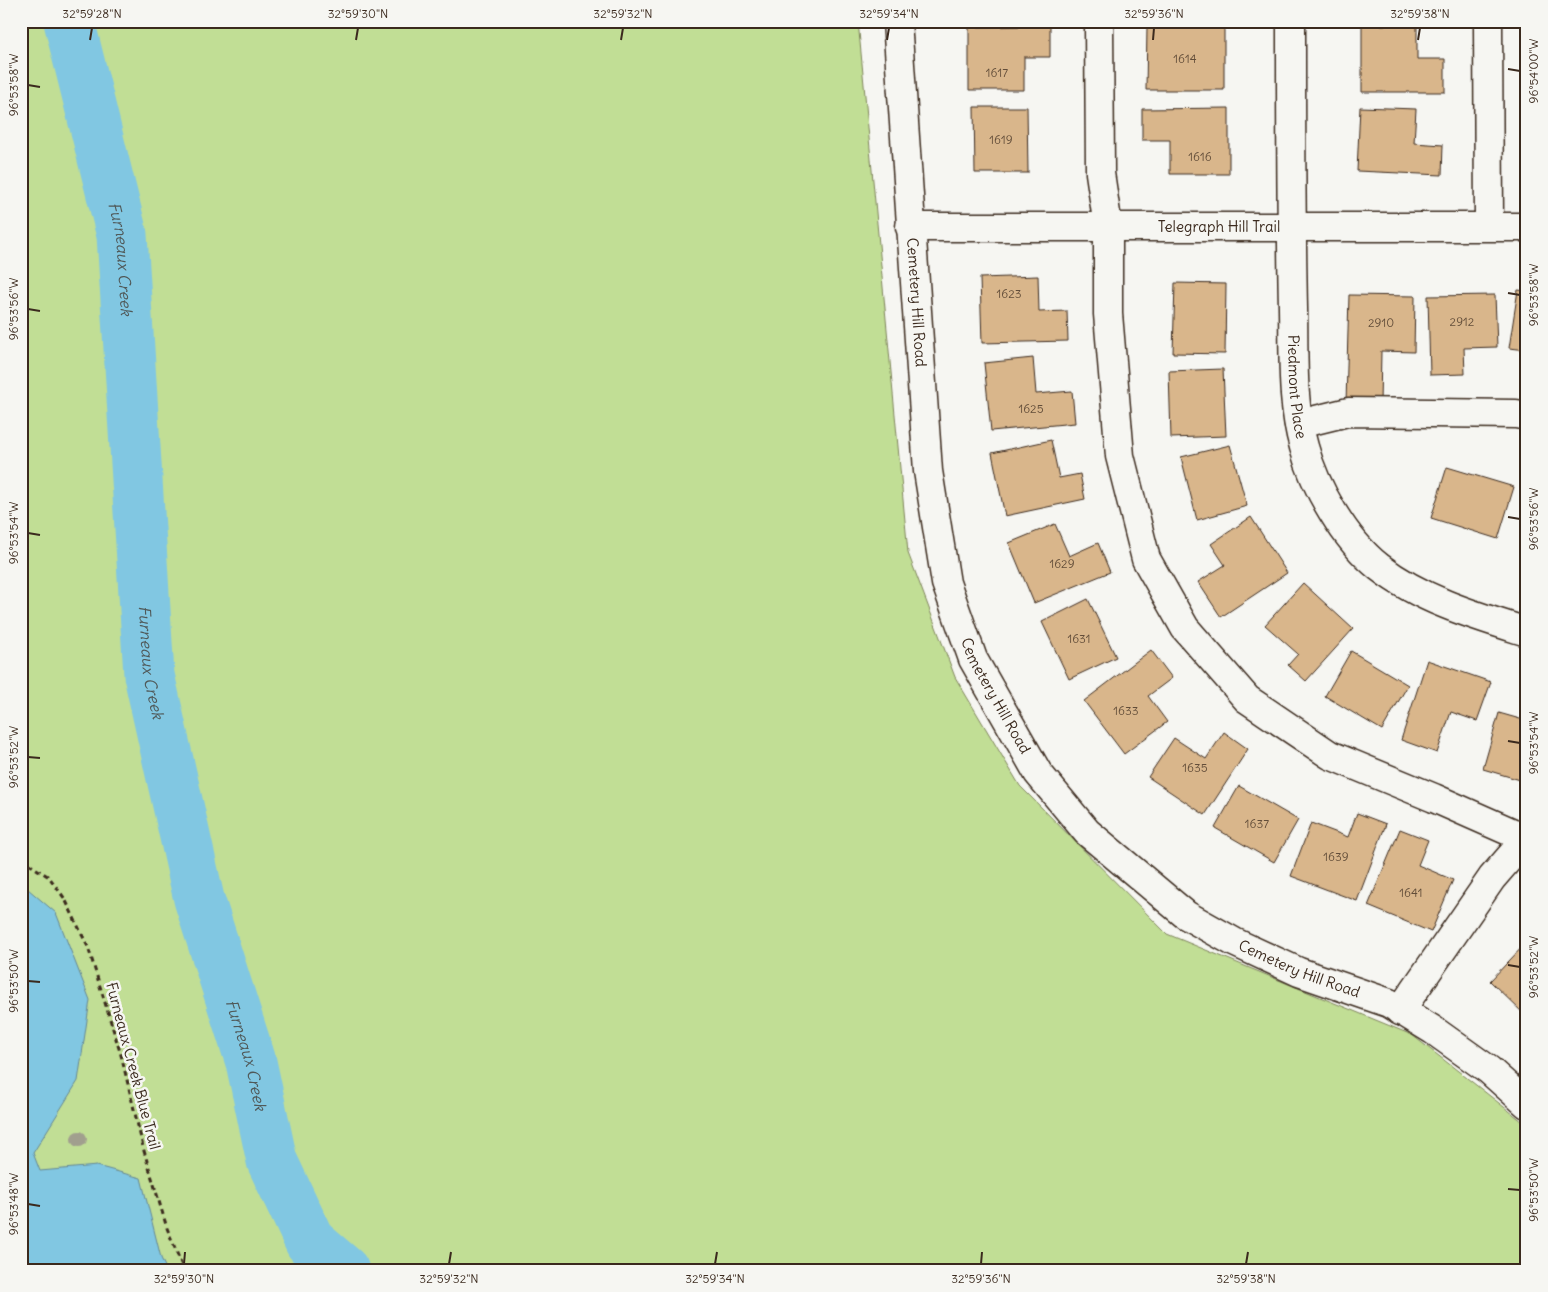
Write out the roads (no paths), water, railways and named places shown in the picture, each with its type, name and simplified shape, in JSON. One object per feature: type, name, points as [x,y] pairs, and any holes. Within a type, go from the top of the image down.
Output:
[{"type":"street","name":"Cemetery Hill Road","points":[[897,21],[928,471],[946,583],[973,659],[1038,773],[1087,832],[1186,915],[1234,942],[1299,972],[1389,1004],[1433,1030],[1489,1070],[1527,1104]]},
{"type":"street","points":[[1099,21],[1100,173],[1108,227],[1108,314],[1120,456],[1146,559],[1185,628],[1247,699],[1330,756],[1434,798],[1526,840],[1492,878],[1400,1011]]},
{"type":"street","name":"Piedmont Place","points":[[1291,21],[1292,228],[1296,406],[1304,448],[1326,499],[1345,530],[1377,566],[1400,582],[1440,602],[1527,632]]},
{"type":"street","points":[[1488,21],[1489,226]]},
{"type":"street","name":"Telegraph Hill Trail","points":[[910,227],[1527,227]]},
{"type":"street","points":[[1299,424],[1348,412],[1516,414],[1527,416]]},
{"type":"water","points":[[21,883],[56,913],[90,1000],[78,1081],[33,1153],[40,1171],[97,1166],[141,1178],[161,1258],[167,1271],[21,1271]]},
{"type":"waterway","name":"Furneaux Creek","points":[[69,21],[122,235],[149,675],[199,899],[251,1062],[272,1161],[310,1242],[344,1271]]}]
